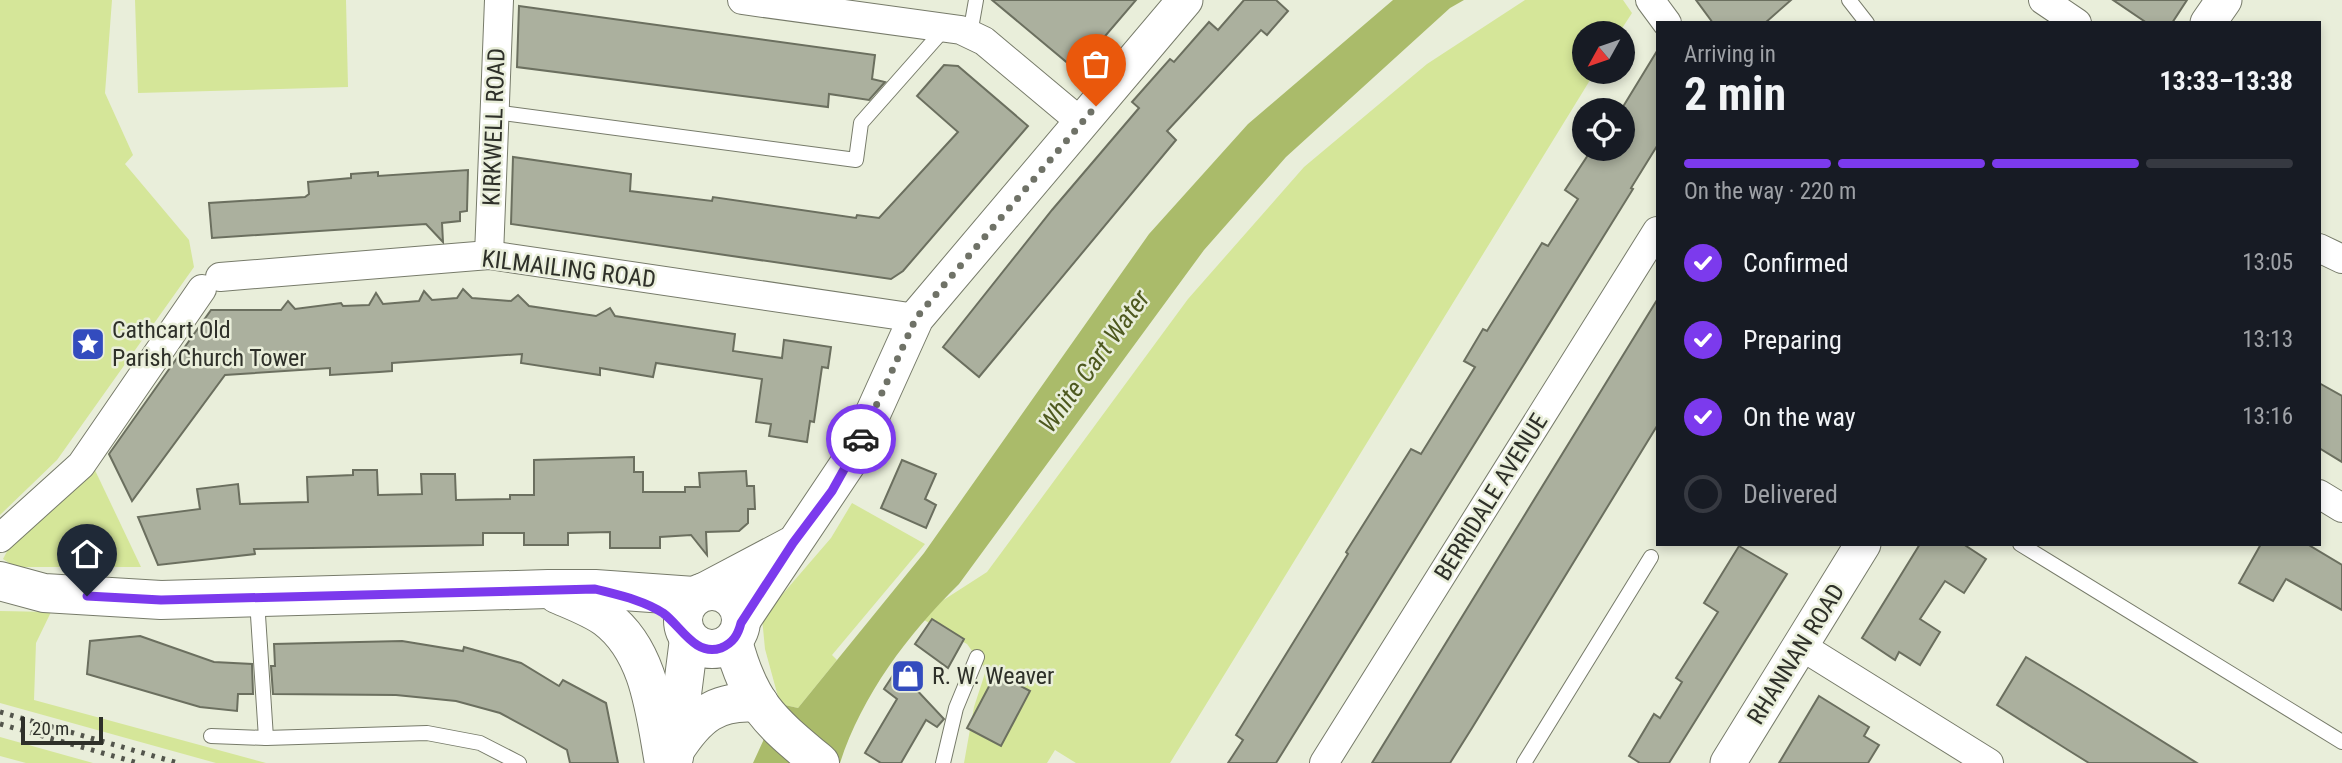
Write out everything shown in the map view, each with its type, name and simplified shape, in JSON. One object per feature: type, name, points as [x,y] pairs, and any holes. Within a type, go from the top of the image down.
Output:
[{"type":"main road","points":[[0,580],[44,593],[161,600],[595,589],[693,614]]},
{"type":"main road","points":[[548,589],[605,617],[625,634],[646,678],[671,759]]},
{"type":"main road","points":[[671,759],[693,614],[713,590],[731,597],[741,614],[737,632],[743,676],[764,712]]},
{"type":"main road","points":[[693,614],[706,649],[725,646],[737,632]]},
{"type":"main road","points":[[671,759],[692,723],[704,714],[743,702],[764,712],[820,763]]},
{"type":"street","name":"KIRKWELL ROAD","points":[[489,255],[499,0]]},
{"type":"street","points":[[742,0],[958,31],[984,41],[1082,122]]},
{"type":"street","points":[[737,632],[793,543],[832,491],[855,453],[916,318],[1185,0]]},
{"type":"street","points":[[1650,0],[1666,21]]},
{"type":"street","points":[[2043,0],[2074,21]]},
{"type":"street","points":[[2209,21],[2224,0]]},
{"type":"street","name":"BERRIDALE AVENUE","points":[[1324,763],[1656,233]]},
{"type":"street","points":[[2321,249],[2342,259]]},
{"type":"street","name":"KILMAILING ROAD","points":[[0,538],[81,465],[211,283],[489,255],[916,318]]},
{"type":"street","points":[[2321,495],[2342,508]]},
{"type":"street","points":[[693,614],[793,543]]},
{"type":"street","name":"RHANNAN ROAD","points":[[1728,763],[1862,546]]},
{"type":"street","points":[[1801,646],[1989,763]]},
{"type":"lane","points":[[495,112],[856,160],[861,123],[958,31],[976,0]]},
{"type":"lane","points":[[1849,0],[1865,21]]},
{"type":"lane","points":[[2023,546],[2342,742]]},
{"type":"lane","points":[[1524,763],[1651,557]]},
{"type":"lane","points":[[257,598],[266,738]]},
{"type":"lane","points":[[943,763],[956,708],[977,657]]},
{"type":"lane","points":[[211,736],[266,738],[427,733],[480,743],[519,763]]},
{"type":"shaded area","points":[[0,0],[112,0],[105,93],[133,155],[125,164],[189,240],[194,267],[57,460],[0,515]]},
{"type":"shaded area","points":[[135,0],[346,0],[348,87],[138,93]]},
{"type":"shaded area","points":[[1525,0],[1623,0],[1632,13],[1627,21],[1572,21],[1572,84],[1588,84],[1579,98],[1572,98],[1572,109],[1170,763],[1076,763],[1055,750],[1047,763],[964,763],[974,707],[986,670],[967,644],[924,620],[942,601],[987,572],[1188,299],[1304,167],[1427,64]]},
{"type":"shaded area","points":[[93,466],[141,567],[15,567],[3,559],[13,540]]},
{"type":"shaded area","points":[[852,503],[925,544],[832,655],[837,660],[798,708],[780,704],[765,649],[762,618],[831,538]]},
{"type":"shaded area","points":[[0,611],[51,612],[36,643],[34,700],[266,763],[216,763],[0,703]]},
{"type":"shaded area","points":[[0,737],[93,763],[26,763],[0,756]]},
{"type":"water","name":"White Cart Water","points":[[1393,0],[1464,0],[1450,8],[1286,157],[1204,250],[959,584],[922,624],[889,667],[861,713],[840,763],[753,763],[780,704],[798,708],[924,553],[1149,234],[1248,124]]},
{"type":"building","points":[[992,0],[1136,0],[1076,70]]},
{"type":"building","points":[[1244,0],[1276,0],[1288,11],[1267,35],[1261,30],[1167,131],[1176,140],[979,377],[943,347],[1052,210],[1139,108],[1132,102],[1170,59],[1174,62],[1209,22],[1218,30]]},
{"type":"building","points":[[1696,0],[1791,0],[1767,21],[1712,21]]},
{"type":"building","points":[[2113,0],[2187,0],[2173,21],[2144,21]]},
{"type":"building","points":[[519,6],[875,55],[872,79],[885,82],[869,100],[829,94],[828,107],[517,67]]},
{"type":"building","points":[[1656,53],[1656,148],[1631,188],[1633,189],[1276,763],[1228,763],[1243,740],[1236,735],[1348,554],[1346,552],[1411,449],[1421,454],[1475,367],[1464,361],[1483,329],[1487,331],[1542,243],[1548,246],[1578,199],[1565,190],[1584,161],[1635,161],[1635,98],[1628,98]]},
{"type":"building","points":[[944,65],[958,66],[1028,126],[903,271],[891,279],[511,224],[513,157],[631,174],[630,191],[712,201],[713,197],[856,218],[857,215],[879,218],[958,132],[917,96]]},
{"type":"building","points":[[468,170],[467,211],[460,212],[460,221],[442,223],[443,242],[426,224],[212,238],[209,203],[305,197],[309,194],[308,182],[351,178],[351,174],[378,172],[378,176]]},
{"type":"building","points":[[463,289],[472,298],[511,301],[518,295],[529,306],[596,316],[610,308],[615,316],[735,334],[733,351],[782,358],[784,340],[831,347],[828,368],[822,367],[814,422],[810,421],[807,442],[769,436],[771,424],[756,422],[762,379],[656,363],[653,377],[600,368],[600,375],[521,363],[522,354],[392,363],[392,371],[379,372],[330,375],[330,368],[225,375],[132,501],[109,454],[211,310],[281,310],[288,301],[295,309],[341,303],[343,306],[369,305],[376,293],[383,304],[419,301],[424,291],[432,300],[457,298]]},
{"type":"building","points":[[1656,302],[1656,428],[1472,728],[1450,763],[1372,763]]},
{"type":"building","points":[[2321,384],[2342,396],[2342,462],[2321,449]]},
{"type":"building","points":[[634,457],[634,472],[643,472],[643,492],[685,492],[685,487],[700,487],[699,473],[746,471],[747,486],[754,486],[755,509],[748,509],[748,523],[739,531],[706,532],[707,555],[691,535],[660,537],[660,548],[610,548],[610,532],[568,533],[568,545],[524,545],[524,533],[483,533],[483,545],[254,549],[255,554],[158,565],[138,517],[200,509],[197,489],[238,484],[240,504],[308,502],[307,477],[353,475],[353,470],[377,470],[378,495],[422,494],[421,474],[455,474],[456,500],[510,499],[510,495],[534,495],[534,460]]},
{"type":"building","points":[[902,460],[936,474],[925,499],[936,505],[926,528],[881,508]]},
{"type":"building","points":[[1739,546],[1787,574],[1669,763],[1640,763],[1629,756],[1654,714],[1660,718],[1682,682],[1676,678],[1718,612],[1704,603]]},
{"type":"building","points":[[1919,546],[1966,546],[1986,559],[1964,593],[1945,581],[1920,619],[1940,632],[1920,665],[1899,652],[1895,660],[1862,638]]},
{"type":"building","points":[[2260,546],[2310,546],[2342,565],[2342,610],[2286,579],[2273,601],[2239,583]]},
{"type":"building","points":[[932,619],[964,639],[948,668],[915,644]]},
{"type":"building","points":[[140,636],[214,662],[252,664],[253,694],[238,694],[237,711],[200,707],[87,674],[90,641]]},
{"type":"building","points":[[402,641],[463,651],[464,647],[521,663],[559,686],[563,680],[606,703],[618,763],[570,763],[567,750],[535,732],[500,713],[456,701],[396,695],[273,694],[271,666],[275,666],[274,644]]},
{"type":"building","points":[[2026,657],[2197,763],[2089,763],[2068,750],[1997,705]]},
{"type":"building","points":[[897,669],[944,719],[937,727],[926,720],[901,763],[881,763],[865,753],[897,699],[884,689]]},
{"type":"building","points":[[996,673],[1030,691],[1001,746],[967,728]]},
{"type":"building","points":[[1819,696],[1869,727],[1864,736],[1879,745],[1868,763],[1779,763]]},
{"type":"railway","points":[[0,712],[178,763]]},
{"type":"railway","points":[[0,724],[138,763]]},
{"type":"way so far","points":[[861,439],[916,318],[1096,106]]},
{"type":"place","name":"Cathcart Old Parish Church Tower","points":[[88,344]]},
{"type":"place","name":"R. W. Weaver","points":[[908,676]]},
{"type":"route","points":[[87,596],[161,600],[595,589],[640,602],[663,613],[697,646],[716,649],[733,641],[741,623],[793,543],[832,491],[861,439]]}]
